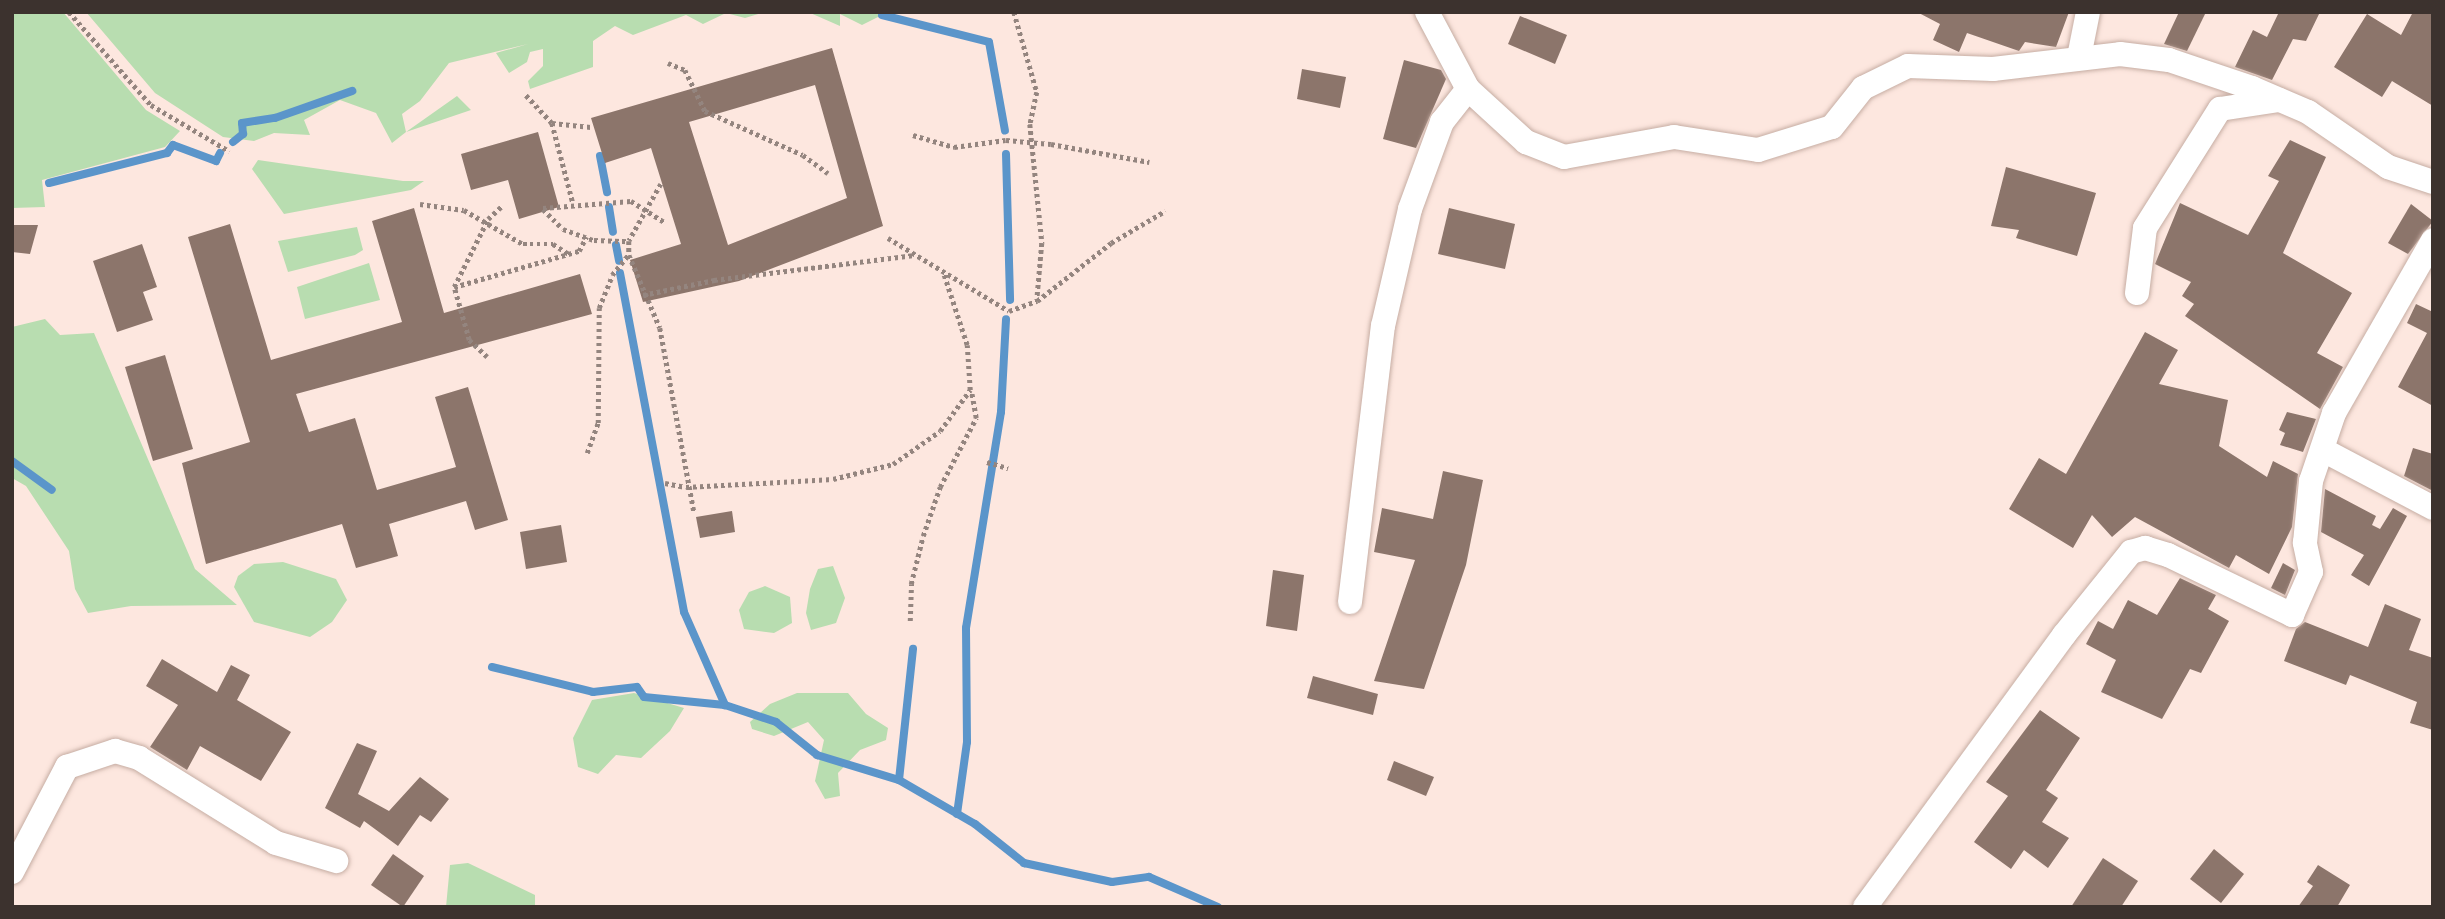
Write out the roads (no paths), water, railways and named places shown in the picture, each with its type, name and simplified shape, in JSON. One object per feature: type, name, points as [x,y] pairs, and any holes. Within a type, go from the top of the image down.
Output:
[{"type":"street","points":[[1427,12],[1468,89],[1545,153],[1603,154],[1674,137],[1758,150],[1832,127],[1863,88],[1908,66],[1993,69],[2080,57],[2169,60],[2308,112],[2388,167],[2433,182]]},
{"type":"street","points":[[2080,57],[2088,12]]},
{"type":"street","points":[[1350,602],[1383,326],[1407,221],[1442,122],[1468,89]]},
{"type":"street","points":[[2137,293],[2145,228],[2220,109],[2280,100]]},
{"type":"street","points":[[1866,907],[2071,624],[2132,552],[2146,548],[2168,555],[2292,615],[2311,572],[2305,543],[2311,481],[2334,413],[2433,240]]},
{"type":"street","points":[[2323,450],[2433,508]]},
{"type":"street","points":[[12,872],[67,766],[114,751],[139,758],[276,843],[336,861]]},
{"type":"waterway","points":[[882,15],[989,42],[1005,131]]},
{"type":"waterway","points":[[233,142],[243,134],[242,123],[275,118],[352,91]]},
{"type":"waterway","points":[[49,183],[167,153],[173,145],[216,161],[220,153]]},
{"type":"waterway","points":[[1006,154],[1010,300]]},
{"type":"waterway","points":[[600,156],[607,192]]},
{"type":"waterway","points":[[609,207],[613,232]]},
{"type":"waterway","points":[[616,245],[619,261]]},
{"type":"waterway","points":[[620,273],[684,612],[725,705]]},
{"type":"waterway","points":[[957,814],[967,742],[966,628],[1001,412],[1006,319]]},
{"type":"waterway","points":[[12,461],[52,490]]},
{"type":"waterway","points":[[899,780],[913,649]]},
{"type":"waterway","points":[[492,667],[593,692],[637,687],[644,697],[725,705],[776,722],[817,755],[899,780],[975,824],[1024,863],[1112,882],[1149,877],[1218,907]]}]
